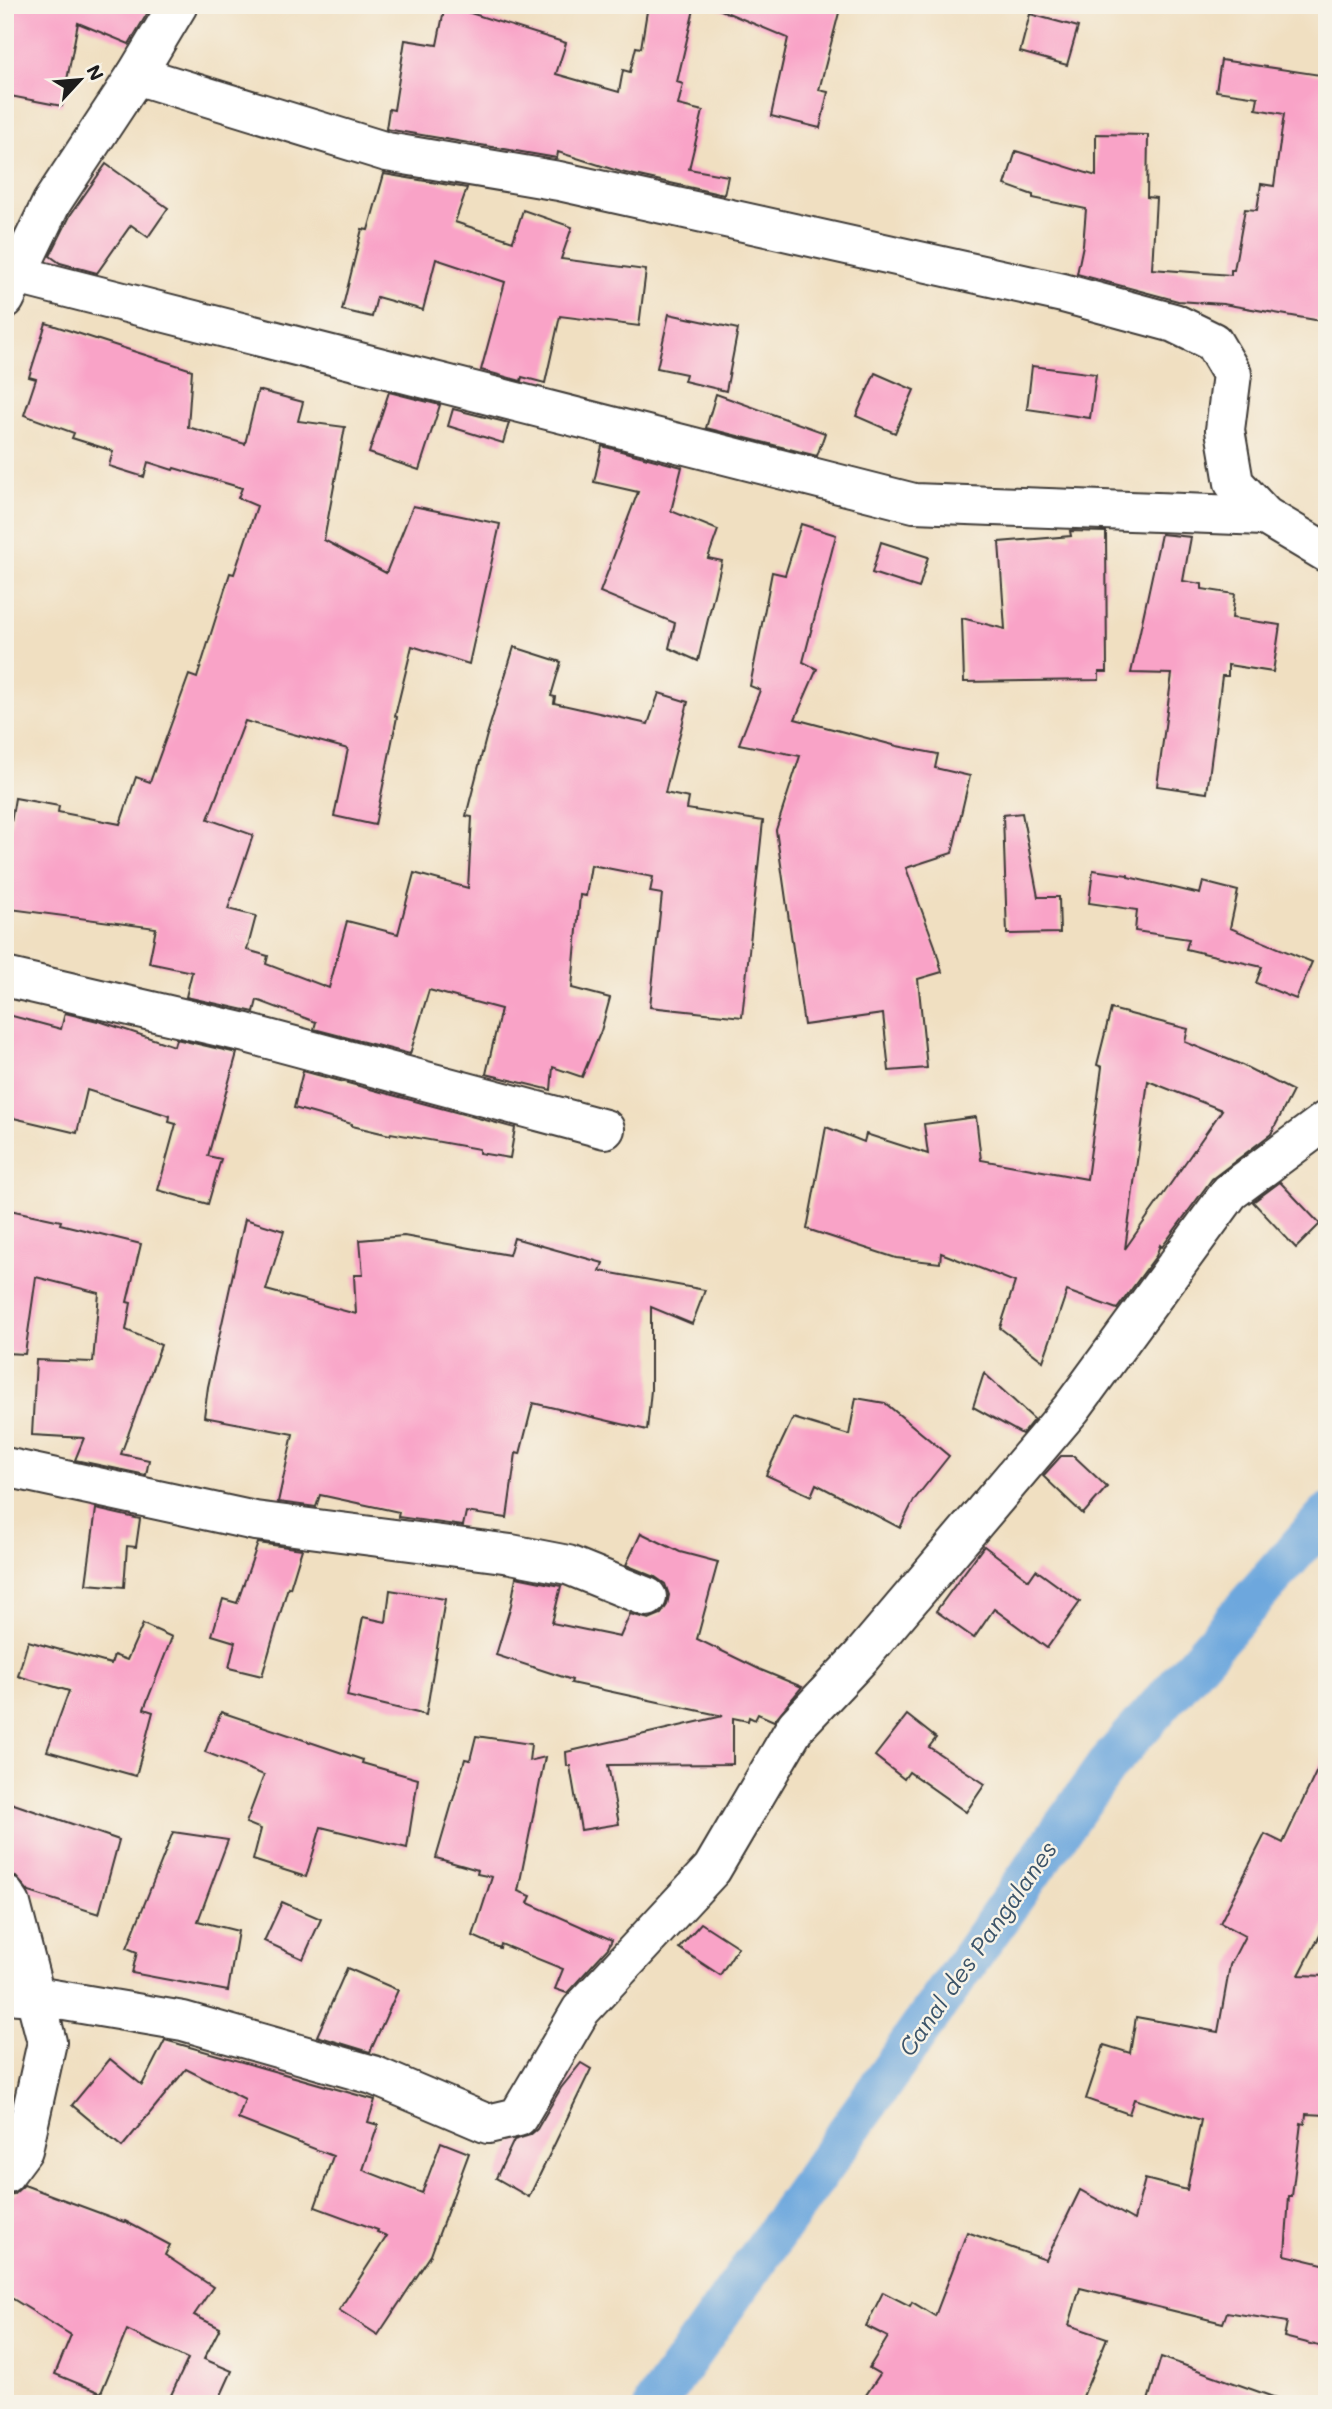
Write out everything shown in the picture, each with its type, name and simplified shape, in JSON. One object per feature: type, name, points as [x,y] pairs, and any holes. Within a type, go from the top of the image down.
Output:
[{"type":"street","points":[[178,5],[136,75],[52,202],[9,282],[914,503],[1265,516]]},
{"type":"street","points":[[136,75],[387,152],[559,181],[1063,293],[1174,323],[1213,342],[1232,374],[1225,430],[1234,483],[1265,516],[1327,553]]},
{"type":"street","points":[[5,977],[246,1033],[605,1129]]},
{"type":"street","points":[[20,1995],[183,2021],[373,2075],[488,2124],[519,2117],[581,2010],[712,1869],[796,1726],[861,1657],[1071,1409],[1230,1192],[1327,1120]]},
{"type":"street","points":[[5,1467],[255,1521],[511,1554],[568,1565],[648,1597]]},
{"type":"street","points":[[5,1895],[10,1904],[20,1995],[47,2042],[23,2150],[5,2174]]},
{"type":"building","points":[[5,5],[142,5],[150,9],[129,44],[78,23],[62,106],[5,95]]},
{"type":"building","points":[[445,5],[566,43],[556,74],[619,92],[623,70],[630,72],[636,47],[641,48],[648,5],[695,5],[677,82],[683,84],[678,105],[703,111],[689,169],[728,176],[724,195],[621,172],[558,152],[557,158],[386,129],[389,109],[394,110],[405,40],[437,45]]},
{"type":"building","points":[[709,5],[841,5],[819,90],[828,92],[820,128],[771,116],[788,38]]},
{"type":"building","points":[[1030,14],[1078,27],[1067,65],[1020,52]]},
{"type":"building","points":[[1221,60],[1327,76],[1327,322],[1223,304],[1178,301],[1077,274],[1086,209],[1033,198],[1033,195],[1005,185],[1016,151],[1096,176],[1096,134],[1148,135],[1147,197],[1156,198],[1152,269],[1231,275],[1245,209],[1257,210],[1261,184],[1274,186],[1284,114],[1256,109],[1258,97],[1216,91]]},
{"type":"building","points":[[106,164],[168,208],[148,237],[131,225],[97,273],[60,263],[50,256],[71,214]]},
{"type":"building","points":[[384,174],[467,188],[455,222],[513,241],[523,210],[572,227],[561,259],[646,270],[639,326],[560,316],[545,383],[522,377],[521,381],[481,370],[505,282],[436,259],[423,310],[377,297],[372,317],[342,310],[362,229],[368,230]]},
{"type":"building","points":[[669,314],[738,329],[726,391],[684,381],[686,374],[657,368]]},
{"type":"building","points":[[46,323],[192,370],[188,427],[245,444],[258,390],[303,402],[298,421],[345,427],[324,540],[386,573],[413,506],[500,524],[469,664],[412,646],[395,716],[397,717],[375,825],[334,816],[348,749],[245,721],[208,819],[253,835],[228,909],[256,916],[247,950],[268,956],[266,964],[329,988],[347,921],[398,934],[414,873],[468,888],[472,817],[466,816],[514,647],[561,662],[551,696],[555,697],[554,703],[648,724],[659,693],[688,702],[665,793],[689,798],[687,809],[763,821],[742,1017],[650,1007],[662,894],[650,892],[653,877],[591,865],[586,896],[580,895],[572,988],[610,998],[601,1031],[582,1077],[553,1067],[551,1090],[486,1074],[501,1009],[429,990],[410,1054],[314,1029],[316,1022],[257,1000],[254,1012],[186,997],[192,972],[149,963],[156,928],[10,909],[12,885],[5,884],[5,859],[15,798],[59,806],[58,812],[120,824],[136,777],[150,782],[189,675],[197,678],[230,573],[234,574],[257,506],[238,498],[242,488],[174,468],[173,470],[148,462],[144,477],[109,466],[113,451],[72,438],[74,433],[24,415],[36,379],[29,377]]},
{"type":"building","points":[[1032,366],[1096,374],[1090,418],[1027,409]]},
{"type":"building","points":[[875,373],[914,390],[895,433],[856,416]]},
{"type":"building","points":[[389,392],[440,405],[419,470],[369,453]]},
{"type":"building","points":[[716,394],[825,433],[817,456],[706,428]]},
{"type":"building","points":[[453,409],[509,423],[503,443],[448,426]]},
{"type":"building","points":[[602,446],[682,467],[671,511],[718,530],[708,558],[722,561],[698,661],[669,648],[675,623],[600,592],[638,492],[594,482]]},
{"type":"building","points":[[801,524],[836,535],[803,662],[817,669],[795,719],[938,754],[935,768],[970,776],[952,853],[906,868],[942,972],[918,979],[927,1068],[889,1071],[883,1014],[804,1025],[776,830],[800,756],[739,744],[760,690],[750,686],[772,572],[785,575]]},
{"type":"building","points":[[1070,531],[1106,532],[1107,672],[1099,672],[1099,680],[964,682],[962,618],[1005,629],[999,542],[1071,536]]},
{"type":"building","points":[[1161,534],[1191,537],[1183,581],[1202,584],[1202,589],[1235,594],[1232,618],[1280,625],[1273,672],[1228,665],[1228,676],[1222,676],[1207,793],[1157,786],[1172,674],[1131,673]]},
{"type":"building","points":[[881,542],[928,557],[919,588],[872,573]]},
{"type":"building","points":[[1022,813],[1038,897],[1059,897],[1060,933],[1007,934],[1003,815]]},
{"type":"building","points":[[1093,870],[1128,875],[1200,894],[1203,882],[1238,891],[1230,928],[1312,962],[1296,999],[1256,983],[1262,967],[1186,949],[1189,939],[1135,931],[1137,910],[1089,903]]},
{"type":"building","points":[[1111,1009],[1188,1029],[1185,1042],[1242,1065],[1293,1091],[1271,1134],[1212,1179],[1162,1247],[1160,1245],[1156,1256],[1117,1309],[1067,1291],[1043,1361],[1000,1328],[1015,1282],[941,1253],[940,1263],[896,1258],[807,1229],[826,1127],[864,1142],[866,1134],[928,1154],[924,1124],[976,1117],[981,1160],[1087,1179],[1102,1067],[1097,1065]],"holes":[[[1148,1081],[1222,1110],[1125,1249]]]},
{"type":"building","points":[[65,1013],[102,1022],[174,1046],[176,1039],[237,1053],[208,1156],[221,1159],[208,1204],[158,1190],[176,1124],[169,1122],[170,1116],[87,1090],[77,1133],[5,1116],[5,1014],[61,1029]]},
{"type":"building","points":[[303,1071],[515,1128],[510,1158],[479,1153],[479,1149],[391,1133],[390,1135],[294,1108]]},
{"type":"building","points":[[1280,1182],[1320,1224],[1296,1248],[1253,1202]]},
{"type":"building","points":[[5,1209],[61,1221],[60,1224],[141,1244],[127,1302],[131,1303],[126,1330],[161,1345],[121,1454],[149,1460],[146,1475],[75,1460],[84,1438],[32,1435],[36,1360],[93,1362],[99,1293],[36,1277],[25,1354],[5,1353]]},
{"type":"building","points":[[245,1219],[284,1231],[266,1290],[356,1314],[354,1275],[363,1275],[360,1240],[404,1236],[509,1255],[514,1238],[603,1263],[600,1271],[705,1290],[692,1324],[651,1307],[651,1390],[647,1430],[533,1403],[520,1454],[516,1453],[507,1518],[466,1512],[463,1526],[398,1517],[399,1512],[320,1495],[316,1507],[278,1502],[293,1434],[204,1417],[208,1387]]},
{"type":"building","points":[[984,1373],[1034,1419],[1022,1434],[973,1407]]},
{"type":"building","points":[[856,1398],[885,1403],[949,1456],[914,1500],[900,1528],[816,1484],[811,1496],[766,1475],[793,1418],[849,1435]]},
{"type":"building","points":[[1061,1456],[1074,1456],[1107,1487],[1083,1514],[1043,1476]]},
{"type":"building","points":[[96,1509],[140,1519],[136,1547],[127,1546],[124,1587],[86,1584]]},
{"type":"building","points":[[641,1533],[680,1552],[718,1562],[697,1639],[802,1687],[774,1721],[758,1714],[755,1720],[749,1717],[748,1721],[733,1718],[733,1764],[608,1765],[619,1824],[581,1830],[566,1752],[723,1716],[571,1683],[572,1680],[496,1655],[511,1605],[516,1577],[561,1586],[552,1623],[620,1637],[630,1614],[649,1619],[661,1614],[669,1595],[665,1584],[626,1565]]},
{"type":"building","points":[[258,1543],[302,1549],[262,1676],[229,1668],[235,1642],[212,1635],[223,1599],[237,1603]]},
{"type":"building","points":[[984,1546],[1029,1580],[1036,1570],[1080,1602],[1047,1648],[994,1609],[974,1638],[936,1611]]},
{"type":"building","points":[[390,1590],[445,1599],[426,1715],[347,1696],[363,1617],[386,1622]]},
{"type":"building","points":[[143,1624],[172,1637],[144,1709],[153,1712],[136,1776],[47,1751],[69,1691],[18,1676],[28,1641],[111,1664],[114,1655],[127,1660]]},
{"type":"building","points":[[221,1712],[363,1760],[362,1763],[418,1779],[407,1848],[321,1827],[306,1877],[253,1860],[261,1829],[246,1823],[264,1775],[205,1752]]},
{"type":"building","points":[[907,1715],[936,1738],[929,1747],[985,1784],[966,1812],[909,1772],[904,1779],[875,1756]]},
{"type":"building","points":[[476,1736],[531,1744],[529,1761],[545,1757],[518,1891],[531,1896],[528,1903],[612,1940],[608,1948],[567,1993],[555,1989],[563,1969],[501,1944],[500,1948],[473,1936],[492,1877],[477,1874],[478,1870],[436,1858],[465,1759],[470,1760]]},
{"type":"building","points":[[1327,1749],[1327,1922],[1299,1975],[1327,1976],[1327,2115],[1306,2114],[1305,2124],[1301,2123],[1292,2196],[1289,2196],[1285,2255],[1327,2265],[1327,2348],[1284,2337],[1287,2322],[1227,2312],[1223,2323],[1080,2288],[1069,2325],[1107,2338],[1080,2404],[860,2404],[880,2374],[869,2368],[888,2337],[866,2326],[883,2292],[910,2306],[912,2302],[935,2316],[967,2232],[1046,2260],[1080,2190],[1134,2220],[1145,2179],[1187,2190],[1201,2120],[1134,2099],[1129,2114],[1086,2099],[1104,2045],[1130,2053],[1136,2017],[1218,2032],[1230,1965],[1245,1936],[1220,1923],[1265,1834],[1283,1843]]},
{"type":"building","points":[[5,1801],[119,1840],[99,1914],[29,1892],[15,1876],[5,1873]]},
{"type":"building","points":[[173,1832],[228,1840],[198,1921],[238,1931],[228,1991],[132,1973],[137,1952],[127,1948]]},
{"type":"building","points":[[282,1902],[321,1919],[303,1959],[264,1941]]},
{"type":"building","points":[[701,1923],[738,1947],[720,1975],[679,1948]]},
{"type":"building","points":[[347,1968],[398,1990],[370,2052],[317,2036]]},
{"type":"building","points":[[165,2040],[375,2100],[368,2122],[378,2125],[363,2170],[422,2193],[441,2142],[469,2153],[431,2255],[378,2335],[339,2310],[387,2236],[377,2232],[378,2230],[315,2207],[333,2156],[238,2119],[245,2099],[186,2069],[122,2147],[72,2105],[110,2059],[142,2085]]},
{"type":"building","points":[[581,2063],[591,2069],[529,2197],[496,2178],[514,2140],[530,2135],[537,2129],[561,2088]]},
{"type":"building","points":[[24,2185],[125,2221],[170,2245],[165,2255],[213,2287],[194,2315],[220,2328],[204,2359],[232,2371],[217,2404],[190,2404],[171,2395],[188,2359],[127,2330],[101,2393],[55,2374],[71,2335],[5,2294],[5,2195],[14,2194]]},
{"type":"building","points":[[1161,2357],[1279,2399],[1278,2404],[1147,2404]]},
{"type":"waterway","name":"Canal des Pangalanes","points":[[655,2404],[1107,1765],[1327,1515]]}]
